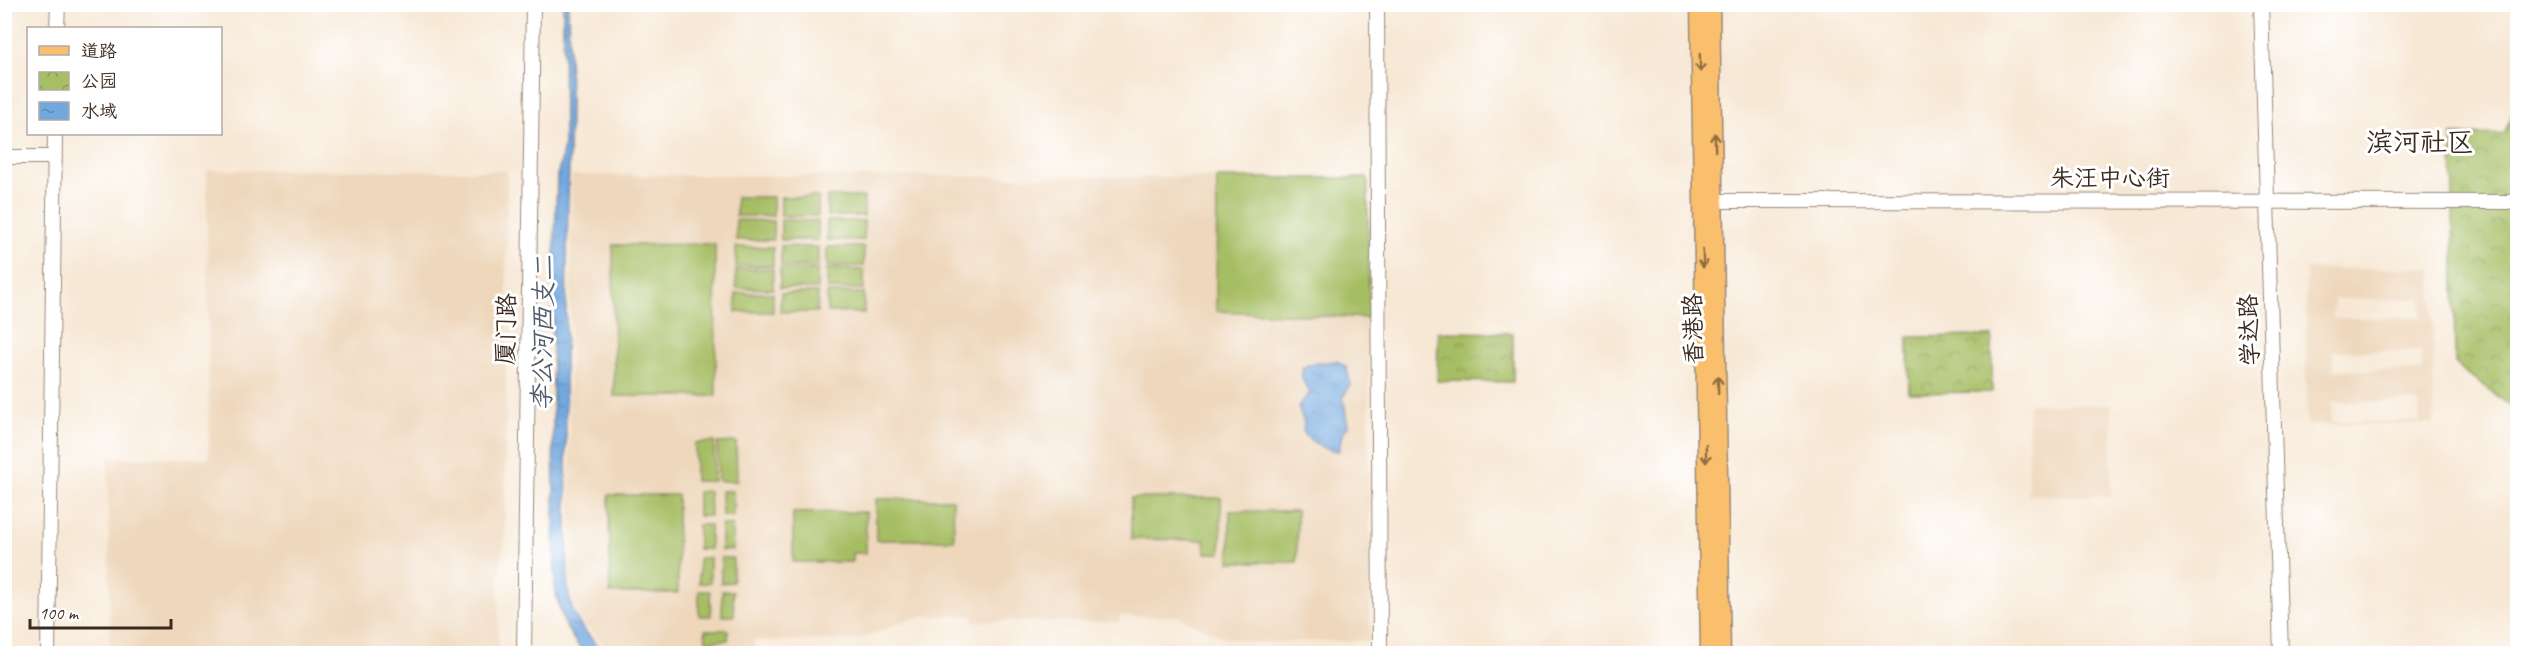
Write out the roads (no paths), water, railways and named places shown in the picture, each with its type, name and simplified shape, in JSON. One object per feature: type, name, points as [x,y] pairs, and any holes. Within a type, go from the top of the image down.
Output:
[{"type":"main road","name":"香港路","points":[[1699,4],[1709,201],[1722,654]]},
{"type":"main road","name":"香港路","points":[[1709,654],[1711,4]]},
{"type":"street","points":[[57,27],[58,4]]},
{"type":"street","name":"厦门路","points":[[524,654],[532,4]]},
{"type":"street","points":[[1377,4],[1380,654]]},
{"type":"street","name":"学达路","points":[[2261,4],[2281,654]]},
{"type":"street","points":[[48,654],[55,135]]},
{"type":"street","points":[[4,157],[55,157]]},
{"type":"street","name":"朱汪中心街","points":[[1709,201],[2517,202]]},
{"type":"water","points":[[563,5],[568,5],[570,102],[565,367],[568,589],[573,610],[580,625],[605,653],[584,653],[565,623],[555,588],[552,333],[557,175],[564,144]]},
{"type":"water","points":[[1337,361],[1346,367],[1351,384],[1343,397],[1348,426],[1342,434],[1339,451],[1320,446],[1307,437],[1303,430],[1304,422],[1298,406],[1310,393],[1302,379],[1302,368],[1315,363]]},
{"type":"district","name":"滨河社区","points":[[2420,142]]},
{"type":"water label","name":"李公河西支二","points":[[543,333]]}]
